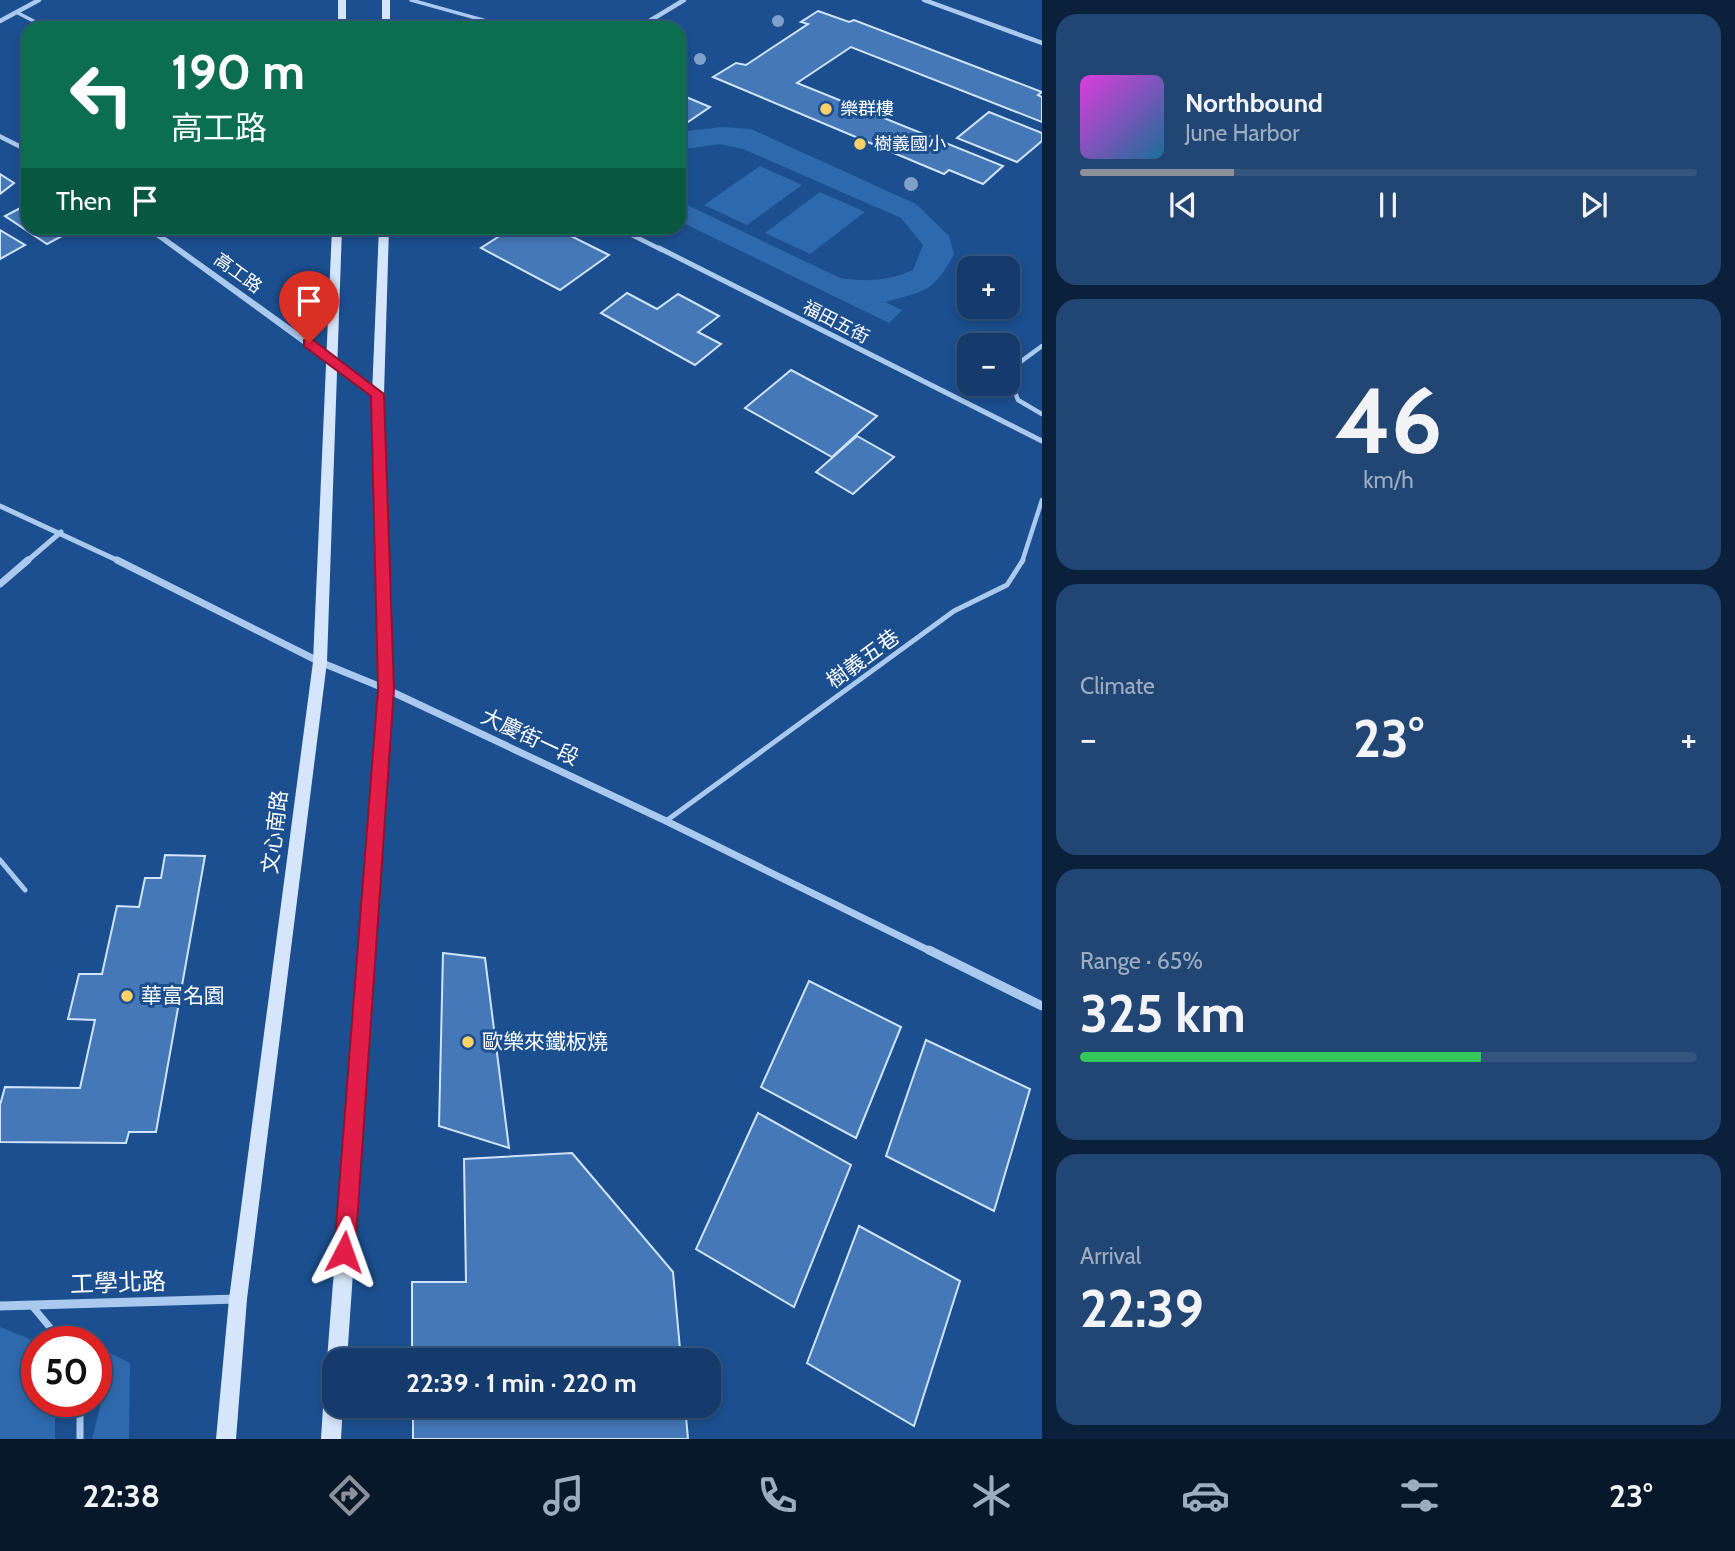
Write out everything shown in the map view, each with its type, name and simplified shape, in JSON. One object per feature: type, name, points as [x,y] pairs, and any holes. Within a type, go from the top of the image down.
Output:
[{"type":"main road","points":[[342,0],[342,21]]},
{"type":"main road","points":[[386,0],[386,21]]},
{"type":"main road","name":"文心南路","points":[[226,1439],[238,1299],[320,662],[337,235]]},
{"type":"main road","points":[[338,1348],[386,689],[378,394],[384,235]]},
{"type":"main road","points":[[331,1439],[332,1418]]},
{"type":"street","points":[[0,21],[39,0]]},
{"type":"street","points":[[650,21],[684,0]]},
{"type":"street","points":[[926,0],[1042,43]]},
{"type":"street","points":[[0,136],[21,147]]},
{"type":"street","name":"高工路","points":[[158,235],[378,394]]},
{"type":"street","name":"福田五街","points":[[632,235],[1042,442]]},
{"type":"street","name":"大慶街一段","points":[[0,506],[61,532],[320,662],[386,689],[666,821],[1042,1006]]},
{"type":"street","points":[[0,584],[61,532]]},
{"type":"street","name":"工學北路","points":[[0,1306],[238,1299]]},
{"type":"lane","points":[[411,0],[489,21]]},
{"type":"lane","points":[[18,13],[33,21]]},
{"type":"lane","points":[[1020,363],[1042,346]]},
{"type":"lane","points":[[1017,396],[1018,400],[1042,414]]},
{"type":"lane","name":"樹義五巷","points":[[666,821],[954,611],[1007,585],[1023,561],[1042,500]]},
{"type":"lane","points":[[0,860],[25,890]]},
{"type":"lane","points":[[33,1307],[49,1326]]},
{"type":"lane","points":[[80,1439],[81,1417]]},
{"type":"shaded area","points":[[722,127],[751,129],[916,204],[949,236],[954,254],[940,276],[927,288],[885,302],[902,310],[889,323],[686,224],[686,204],[840,278],[860,280],[877,280],[913,270],[923,245],[901,218],[743,149],[720,144],[686,149],[686,131]]},
{"type":"shaded area","points":[[760,166],[802,185],[747,225],[704,205]]},
{"type":"shaded area","points":[[820,192],[865,212],[810,254],[765,233]]},
{"type":"shaded area","points":[[0,1327],[21,1336],[21,1417],[55,1417],[55,1439],[0,1439]]},
{"type":"shaded area","points":[[112,1354],[130,1363],[129,1439],[92,1439],[98,1417],[112,1417]]},
{"type":"building","name":"樂群樓","points":[[818,11],[849,22],[854,20],[1042,92],[1038,95],[1042,97],[1042,122],[851,47],[797,83],[1003,166],[983,184],[949,170],[944,174],[713,77],[736,63],[746,65],[808,24],[801,22]]},
{"type":"building","points":[[686,97],[710,107],[686,123]]},
{"type":"building","points":[[989,112],[1042,133],[1042,141],[1017,162],[957,138]]},
{"type":"building","points":[[0,174],[14,183],[0,194]]},
{"type":"building","points":[[21,208],[21,227],[5,216]]},
{"type":"building","points":[[0,230],[25,245],[0,259]]},
{"type":"building","points":[[34,235],[64,235],[47,244]]},
{"type":"building","points":[[501,235],[569,235],[609,255],[560,290],[481,248]]},
{"type":"building","points":[[627,293],[657,309],[678,294],[719,316],[698,332],[721,344],[695,365],[601,313]]},
{"type":"building","points":[[791,370],[877,416],[832,457],[745,408]]},
{"type":"building","points":[[857,436],[894,457],[853,494],[816,472]]},
{"type":"building","name":"華富名園","points":[[165,855],[205,856],[156,1132],[129,1132],[126,1143],[0,1142],[0,1105],[5,1087],[80,1088],[95,1020],[68,1019],[79,974],[102,974],[117,906],[139,907],[145,878],[161,878]]},
{"type":"building","name":"歐樂來鐵板燒","points":[[443,953],[485,958],[509,1148],[439,1126]]},
{"type":"building","points":[[809,981],[901,1027],[856,1138],[761,1087]]},
{"type":"building","points":[[926,1040],[1030,1089],[994,1211],[886,1156]]},
{"type":"building","points":[[758,1113],[851,1165],[794,1307],[696,1249]]},
{"type":"building","points":[[572,1153],[673,1272],[680,1348],[412,1348],[412,1282],[466,1282],[464,1159]]},
{"type":"building","points":[[859,1226],[960,1281],[914,1426],[807,1363]]},
{"type":"building","points":[[413,1418],[686,1418],[688,1439],[413,1439]]},
{"type":"place","name":"樂群樓","points":[[826,109]]},
{"type":"place","name":"樹義國小","points":[[860,144]]},
{"type":"place","name":"華富名園","points":[[127,996]]},
{"type":"place","name":"歐樂來鐵板燒","points":[[468,1042]]},
{"type":"route","points":[[309,343],[378,394],[386,689],[344,1252]]}]
